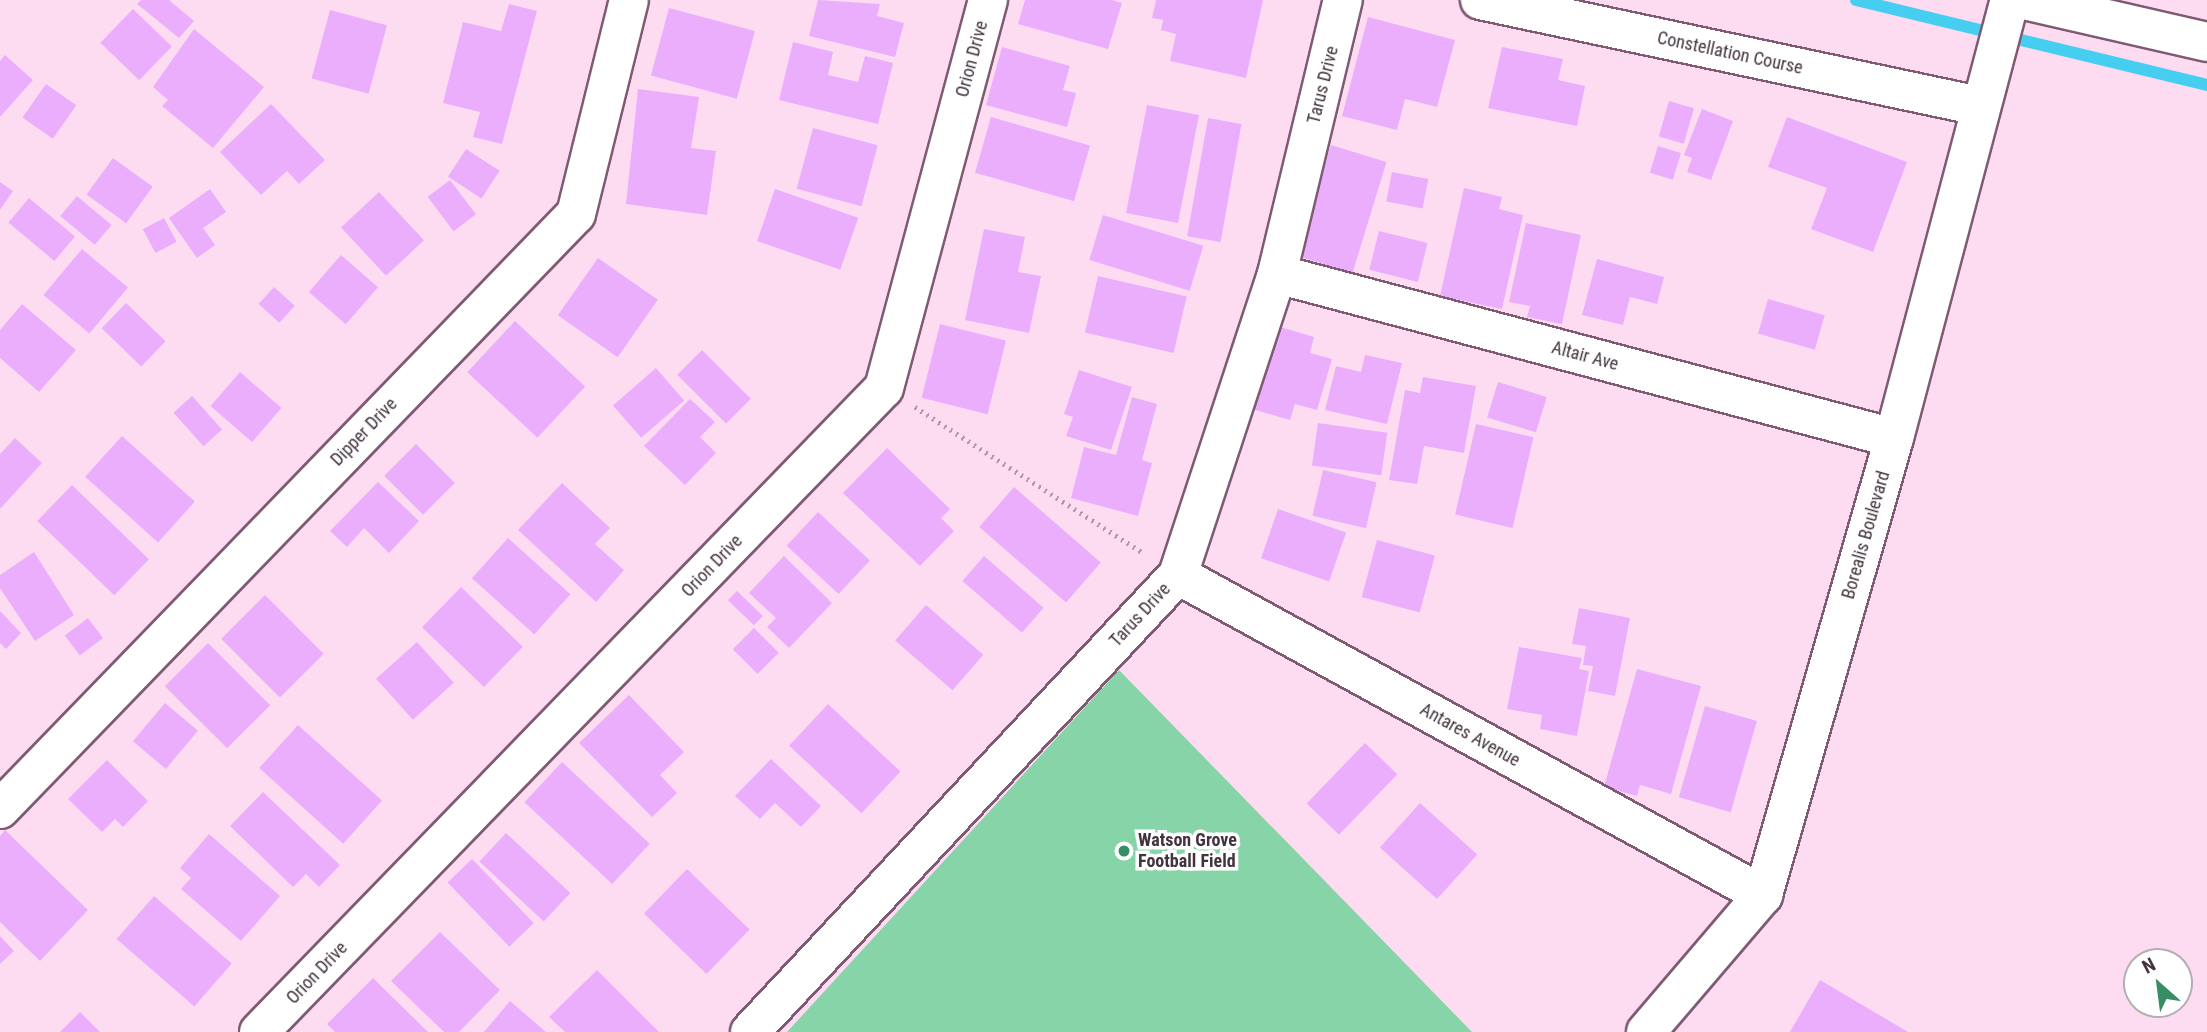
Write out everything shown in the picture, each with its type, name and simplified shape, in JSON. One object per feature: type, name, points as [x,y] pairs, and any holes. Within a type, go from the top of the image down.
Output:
[{"type":"street","name":"Dipper Drive","points":[[1,806],[576,214],[629,0]]},
{"type":"street","name":"Orion Drive","points":[[260,1032],[884,388],[988,0]]},
{"type":"street","name":"Tarus Drive","points":[[750,1032],[1178,575],[1277,274],[1343,0]]},
{"type":"street","name":"Constellation Course","points":[[1480,0],[1979,106]]},
{"type":"street","name":"Borealis Boulevard","points":[[1646,1032],[1763,895],[1894,438],[1979,106],[2013,5]]},
{"type":"street","points":[[2013,5],[2207,42]]},
{"type":"street","name":"Altair Ave","points":[[1277,274],[1894,438]]},
{"type":"street","name":"Antares Avenue","points":[[1178,575],[1763,895]]},
{"type":"path","points":[[884,388],[1178,575]]},
{"type":"green space","name":"Watson Grove Football Field","points":[[1119,670],[1472,1032],[787,1032]]},
{"type":"building","points":[[141,0],[169,0],[194,21],[179,38],[137,4]]},
{"type":"building","points":[[818,0],[880,4],[877,16],[904,23],[895,57],[809,36]]},
{"type":"building","points":[[1025,0],[1112,0],[1122,3],[1108,49],[1018,24]]},
{"type":"building","points":[[1156,0],[1263,0],[1246,78],[1170,61],[1176,34],[1161,30],[1163,20],[1152,18]]},
{"type":"building","points":[[509,4],[537,11],[502,144],[473,137],[480,112],[443,103],[463,22],[501,31]]},
{"type":"building","points":[[669,8],[755,31],[737,99],[651,76]]},
{"type":"building","points":[[133,9],[172,47],[139,80],[100,43]]},
{"type":"building","points":[[330,10],[387,25],[369,94],[312,79]]},
{"type":"building","points":[[1368,17],[1455,40],[1437,107],[1405,99],[1397,130],[1342,116]]},
{"type":"building","points":[[194,29],[264,87],[213,148],[162,106],[168,100],[153,87]]},
{"type":"building","points":[[793,42],[833,52],[828,75],[858,82],[865,56],[893,63],[878,124],[779,100]]},
{"type":"building","points":[[1002,47],[1070,66],[1063,90],[1076,93],[1067,127],[986,105]]},
{"type":"building","points":[[1502,47],[1563,59],[1558,80],[1585,86],[1577,126],[1488,108]]},
{"type":"building","points":[[5,55],[33,80],[0,117],[0,61]]},
{"type":"building","points":[[46,84],[76,105],[53,139],[22,118]]},
{"type":"building","points":[[638,89],[699,97],[691,148],[716,151],[707,215],[626,204]]},
{"type":"building","points":[[1669,101],[1694,108],[1684,144],[1659,137]]},
{"type":"building","points":[[271,104],[325,160],[299,184],[287,171],[261,195],[220,152]]},
{"type":"building","points":[[1147,105],[1199,115],[1178,223],[1126,213]]},
{"type":"building","points":[[1702,109],[1733,121],[1711,180],[1687,172],[1692,158],[1684,155]]},
{"type":"building","points":[[991,117],[1090,145],[1074,201],[975,173]]},
{"type":"building","points":[[1787,117],[1907,162],[1873,252],[1811,229],[1827,188],[1768,167]]},
{"type":"building","points":[[1208,118],[1241,124],[1221,242],[1187,236]]},
{"type":"building","points":[[813,128],[878,145],[861,206],[797,189]]},
{"type":"building","points":[[1331,145],[1386,162],[1353,273],[1297,256]]},
{"type":"building","points":[[1658,146],[1681,153],[1673,180],[1650,173]]},
{"type":"building","points":[[466,149],[500,171],[482,198],[448,177]]},
{"type":"building","points":[[113,158],[153,187],[126,223],[87,194]]},
{"type":"building","points":[[1392,172],[1428,179],[1423,209],[1386,201]]},
{"type":"building","points":[[450,180],[476,214],[454,231],[428,197]]},
{"type":"building","points":[[0,182],[13,191],[0,210]]},
{"type":"building","points":[[1464,188],[1502,197],[1499,209],[1523,215],[1502,309],[1440,296]]},
{"type":"building","points":[[210,189],[226,212],[203,228],[215,245],[197,258],[169,218]]},
{"type":"building","points":[[775,189],[858,218],[840,270],[757,241]]},
{"type":"building","points":[[379,192],[424,240],[386,276],[341,227]]},
{"type":"building","points":[[77,196],[111,225],[95,245],[60,216]]},
{"type":"building","points":[[29,198],[75,237],[54,261],[8,223]]},
{"type":"building","points":[[1103,215],[1203,246],[1190,291],[1089,260]]},
{"type":"building","points":[[164,218],[177,242],[155,253],[143,229]]},
{"type":"building","points":[[1526,223],[1581,235],[1562,324],[1527,317],[1530,306],[1509,302]]},
{"type":"building","points":[[984,229],[1025,237],[1018,272],[1041,276],[1029,333],[965,320]]},
{"type":"building","points":[[1379,231],[1428,243],[1418,282],[1369,270]]},
{"type":"building","points":[[82,249],[128,288],[89,334],[43,295]]},
{"type":"building","points":[[341,255],[378,287],[346,324],[309,292]]},
{"type":"building","points":[[598,258],[658,300],[618,357],[558,315]]},
{"type":"building","points":[[1597,259],[1664,277],[1657,304],[1630,297],[1623,325],[1582,315]]},
{"type":"building","points":[[1098,276],[1187,296],[1174,353],[1085,333]]},
{"type":"building","points":[[274,287],[295,306],[279,323],[259,304]]},
{"type":"building","points":[[1768,299],[1825,315],[1815,350],[1758,334]]},
{"type":"building","points":[[126,303],[166,341],[141,366],[102,328]]},
{"type":"building","points":[[22,304],[76,350],[39,392],[0,358],[0,330]]},
{"type":"building","points":[[515,321],[585,386],[537,438],[467,372]]},
{"type":"building","points":[[940,324],[1006,340],[988,414],[922,398]]},
{"type":"building","points":[[1277,326],[1314,337],[1310,353],[1332,359],[1317,410],[1295,404],[1290,420],[1252,409]]},
{"type":"building","points":[[702,350],[751,399],[726,424],[677,375]]},
{"type":"building","points":[[1365,355],[1402,363],[1387,424],[1325,410],[1336,366],[1361,372]]},
{"type":"building","points":[[656,368],[684,400],[641,438],[613,405]]},
{"type":"building","points":[[1079,370],[1132,387],[1111,450],[1066,436],[1073,417],[1064,414]]},
{"type":"building","points":[[240,372],[282,408],[252,442],[210,406]]},
{"type":"building","points":[[1423,377],[1476,386],[1464,453],[1424,446],[1417,484],[1389,480],[1405,390],[1420,393]]},
{"type":"building","points":[[1498,382],[1547,397],[1536,432],[1487,417]]},
{"type":"building","points":[[192,396],[222,429],[204,446],[173,413]]},
{"type":"building","points":[[1132,397],[1157,404],[1142,460],[1152,463],[1138,516],[1071,498],[1084,447],[1116,455]]},
{"type":"building","points":[[690,399],[715,422],[700,437],[716,453],[685,485],[644,446]]},
{"type":"building","points":[[1318,423],[1387,433],[1381,475],[1312,466]]},
{"type":"building","points":[[1476,424],[1533,437],[1513,528],[1455,515]]},
{"type":"building","points":[[122,436],[195,502],[158,542],[85,477]]},
{"type":"building","points":[[15,438],[42,463],[0,509],[0,454]]},
{"type":"building","points":[[416,444],[455,483],[423,515],[384,476]]},
{"type":"building","points":[[887,448],[950,509],[941,518],[954,531],[920,566],[843,493]]},
{"type":"building","points":[[1323,470],[1377,482],[1366,528],[1312,516]]},
{"type":"building","points":[[378,482],[419,521],[389,553],[364,528],[347,547],[330,531]]},
{"type":"building","points":[[562,483],[610,528],[595,544],[624,570],[596,602],[518,530]]},
{"type":"building","points":[[72,485],[149,559],[114,595],[37,521]]},
{"type":"building","points":[[1014,487],[1101,562],[1066,602],[979,527]]},
{"type":"building","points":[[1278,509],[1346,532],[1329,582],[1261,558]]},
{"type":"building","points":[[818,512],[870,560],[839,594],[787,546]]},
{"type":"building","points":[[508,538],[570,594],[534,634],[472,578]]},
{"type":"building","points":[[1377,540],[1435,556],[1420,613],[1362,597]]},
{"type":"building","points":[[34,552],[74,615],[35,641],[0,588],[0,575]]},
{"type":"building","points":[[784,556],[832,603],[789,648],[767,627],[776,618],[749,593]]},
{"type":"building","points":[[984,556],[1044,608],[1022,633],[962,581]]},
{"type":"building","points":[[461,587],[523,647],[484,687],[422,627]]},
{"type":"building","points":[[737,591],[763,616],[754,625],[728,600]]},
{"type":"building","points":[[265,595],[324,654],[280,698],[221,639]]},
{"type":"building","points":[[926,605],[983,655],[953,690],[895,640]]},
{"type":"building","points":[[1579,608],[1630,618],[1615,696],[1588,691],[1593,666],[1583,665],[1586,646],[1572,644]]},
{"type":"building","points":[[0,611],[21,633],[6,649],[0,643]]},
{"type":"building","points":[[88,618],[103,638],[80,655],[65,635]]},
{"type":"building","points":[[754,628],[779,653],[758,674],[733,649]]},
{"type":"building","points":[[417,642],[454,683],[413,720],[376,679]]},
{"type":"building","points":[[208,643],[270,705],[227,748],[165,686]]},
{"type":"building","points":[[1519,647],[1582,658],[1579,669],[1589,671],[1577,736],[1540,729],[1542,715],[1507,709]]},
{"type":"building","points":[[1637,669],[1701,686],[1671,794],[1640,785],[1637,796],[1604,787]]},
{"type":"building","points":[[629,695],[684,752],[660,775],[677,793],[652,817],[579,743]]},
{"type":"building","points":[[165,703],[198,731],[166,769],[133,741]]},
{"type":"building","points":[[828,704],[900,772],[862,813],[789,746]]},
{"type":"building","points":[[1705,706],[1757,721],[1731,812],[1679,797]]},
{"type":"building","points":[[298,725],[382,801],[343,844],[259,768]]},
{"type":"building","points":[[1365,743],[1397,774],[1339,835],[1307,803]]},
{"type":"building","points":[[771,759],[821,806],[801,827],[775,803],[760,819],[735,796]]},
{"type":"building","points":[[107,760],[148,801],[123,827],[115,819],[102,832],[68,799]]},
{"type":"building","points":[[562,762],[650,844],[612,884],[524,802]]},
{"type":"building","points":[[263,792],[340,865],[319,887],[306,874],[293,887],[230,826]]},
{"type":"building","points":[[1420,803],[1477,855],[1437,899],[1380,848]]},
{"type":"building","points":[[5,830],[88,910],[40,961],[0,922],[0,836]]},
{"type":"building","points":[[506,833],[570,893],[544,922],[479,862]]},
{"type":"building","points":[[209,834],[280,896],[241,941],[181,889],[191,878],[180,868]]},
{"type":"building","points":[[472,859],[534,923],[509,947],[448,883]]},
{"type":"building","points":[[687,869],[750,929],[707,974],[644,914]]},
{"type":"building","points":[[154,896],[232,964],[194,1007],[117,939]]},
{"type":"building","points":[[440,932],[500,990],[459,1032],[444,1032],[391,981]]},
{"type":"building","points":[[0,936],[14,951],[0,964]]},
{"type":"building","points":[[597,970],[659,1032],[565,1032],[549,1017]]},
{"type":"building","points":[[373,978],[428,1032],[335,1032],[327,1024]]},
{"type":"building","points":[[1820,980],[1908,1032],[1790,1032]]},
{"type":"building","points":[[510,1001],[546,1032],[484,1032]]},
{"type":"building","points":[[80,1012],[100,1032],[60,1032]]},
{"type":"waterway","points":[[1856,0],[2207,85]]},
{"type":"place","name":"Watson Grove Football Field","points":[[1124,851]]}]
